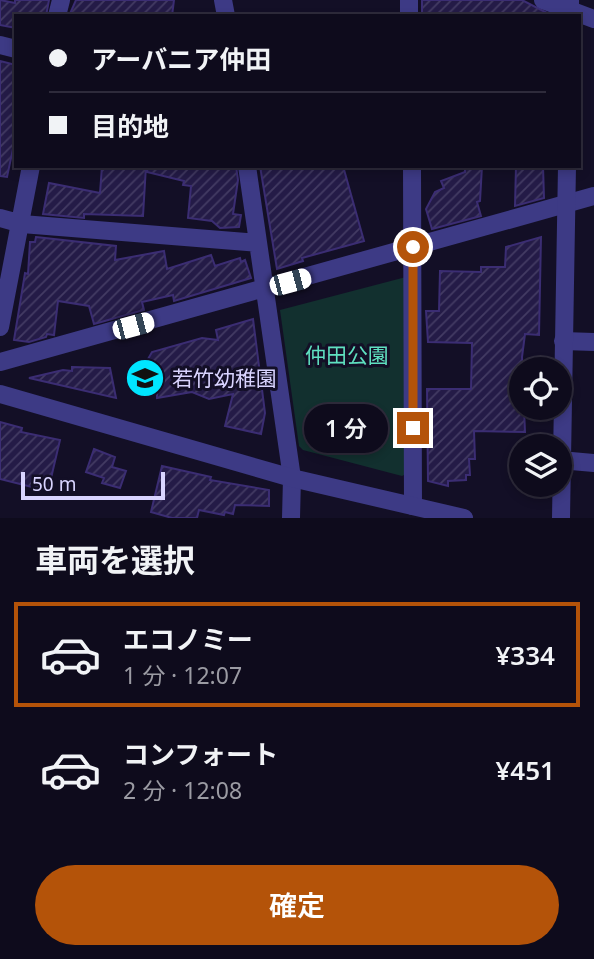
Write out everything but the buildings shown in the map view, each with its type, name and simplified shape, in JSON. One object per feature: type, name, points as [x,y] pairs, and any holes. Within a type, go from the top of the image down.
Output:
[{"type":"street","points":[[543,0],[594,19]]},
{"type":"street","points":[[0,327],[31,168]]},
{"type":"street","points":[[247,168],[292,478],[291,518]]},
{"type":"street","points":[[412,168],[413,506]]},
{"type":"street","points":[[561,434],[567,168]]},
{"type":"street","points":[[0,362],[594,196]]},
{"type":"street","points":[[0,218],[22,224],[258,243]]},
{"type":"street","points":[[564,341],[594,342]]},
{"type":"street","points":[[0,394],[292,478],[464,518]]},
{"type":"street","points":[[572,461],[594,463]]},
{"type":"street","points":[[561,497],[561,518]]},
{"type":"green space","name":"仲田公園","points":[[406,277],[409,472],[402,476],[303,450],[299,446],[280,310]]},
{"type":"place","name":"若竹幼稚園","points":[[145,378]]},
{"type":"route","points":[[413,247],[413,428]]}]
